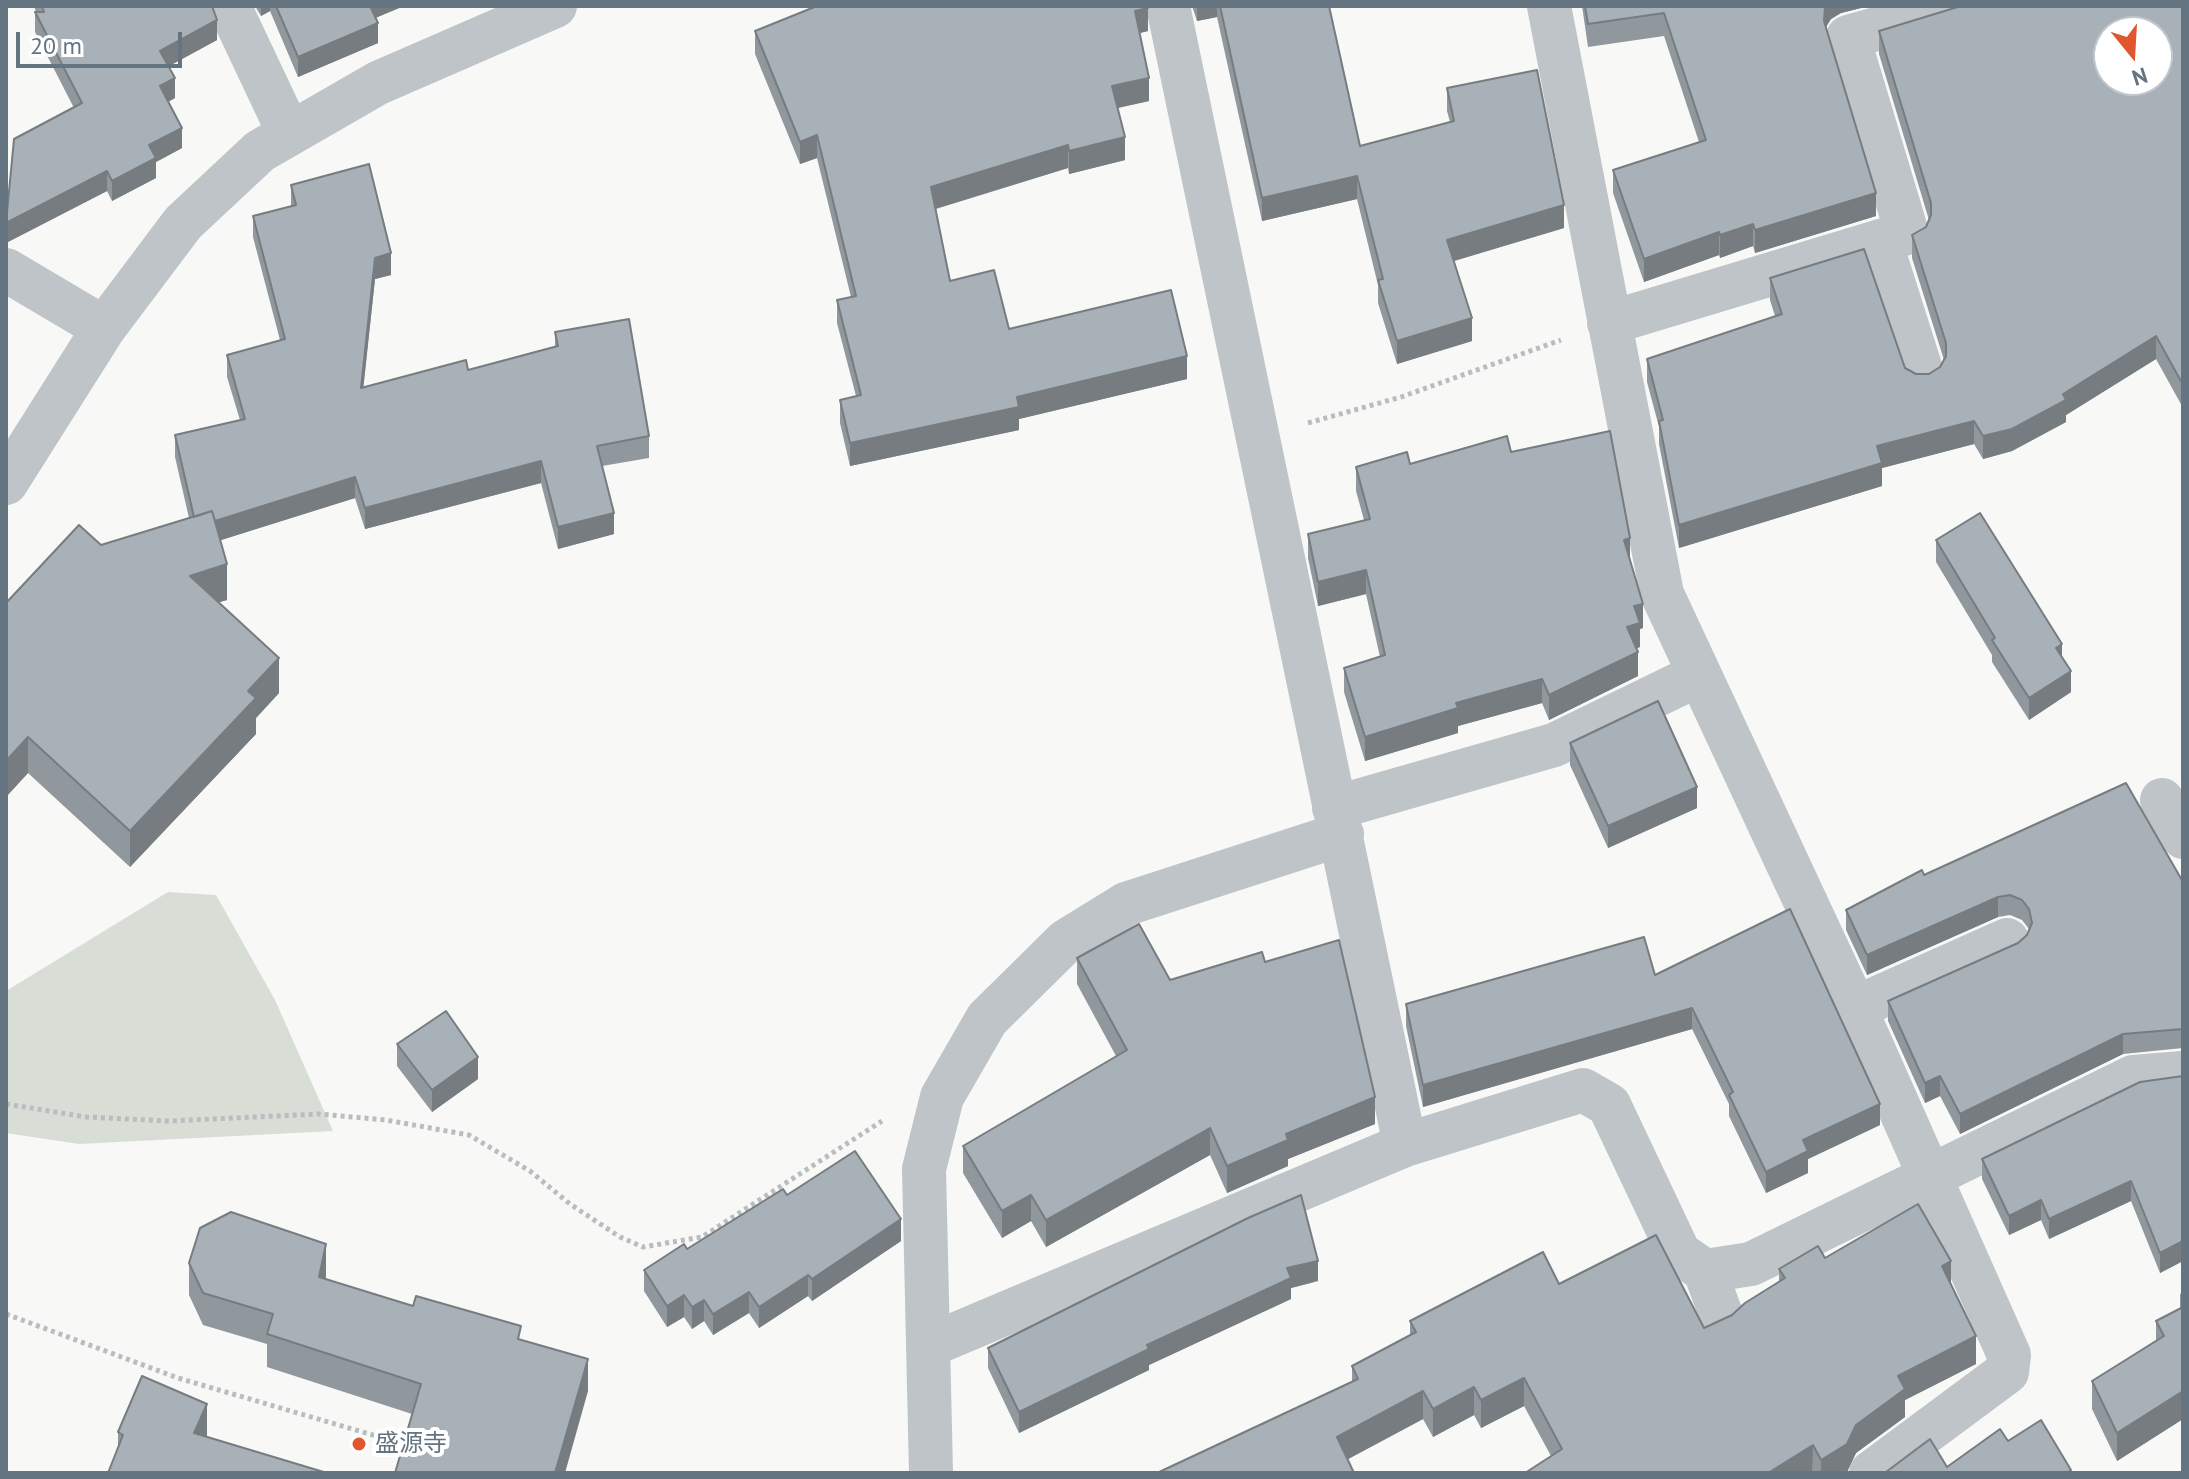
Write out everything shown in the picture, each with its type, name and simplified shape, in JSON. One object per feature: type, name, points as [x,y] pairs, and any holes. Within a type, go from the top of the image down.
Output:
[{"type":"street","points":[[229,6],[289,133]]},
{"type":"street","points":[[6,483],[104,328],[183,223],[260,151],[502,16],[555,6]]},
{"type":"street","points":[[1168,6],[1405,1145]]},
{"type":"street","points":[[1549,6],[1662,594],[1855,1008],[2009,1355],[2007,1372],[1871,1473]]},
{"type":"street","points":[[1609,323],[1907,233],[1848,37],[1959,6]]},
{"type":"street","points":[[1880,241],[1922,373]]},
{"type":"street","points":[[6,270],[104,328]]},
{"type":"street","points":[[931,1473],[924,1169],[942,1097],[987,1019],[1066,941],[1126,904],[1338,821],[1554,745],[1698,675]]},
{"type":"street","points":[[1855,1008],[2007,940]]},
{"type":"street","points":[[1705,1271],[1751,1264],[2133,1077],[2183,1073]]},
{"type":"street","points":[[928,1346],[1405,1145],[1583,1090],[1609,1105],[1679,1253],[1705,1271],[1723,1320]]},
{"type":"path","points":[[1257,437],[1401,397],[1609,323]]},
{"type":"path","points":[[6,1104],[86,1117],[169,1121],[319,1114],[386,1120],[469,1135],[530,1171],[570,1204],[620,1237],[643,1247],[702,1237],[902,1109],[942,1097]]},
{"type":"path","points":[[6,1314],[178,1378],[390,1440]]},
{"type":"shaded area","points":[[168,892],[216,895],[275,1000],[333,1131],[79,1144],[6,1133],[6,991]]},
{"type":"building","points":[[42,6],[212,6],[217,20],[160,51],[175,78],[160,86],[182,128],[149,145],[156,158],[112,181],[107,171],[6,223],[14,139],[82,103],[35,12],[44,12]]},
{"type":"building","points":[[276,6],[370,6],[378,23],[298,57]]},
{"type":"building","points":[[817,6],[1147,6],[1135,11],[1149,78],[1112,86],[1125,137],[1069,151],[1068,145],[931,187],[950,281],[994,270],[1009,329],[1171,290],[1187,356],[1017,397],[1019,407],[850,443],[840,400],[861,395],[837,300],[856,296],[817,135],[800,142],[755,31]]},
{"type":"building","points":[[1220,6],[1329,6],[1360,146],[1454,121],[1447,88],[1537,70],[1564,205],[1447,240],[1472,318],[1397,341],[1378,280],[1383,279],[1357,176],[1262,198]]},
{"type":"building","points":[[1585,6],[1825,6],[1824,21],[1876,193],[1755,230],[1753,224],[1720,235],[1719,232],[1644,259],[1613,170],[1706,140],[1664,13],[1588,24]]},
{"type":"building","points":[[1961,6],[2183,6],[2183,383],[2156,336],[2063,394],[2066,400],[2012,429],[1983,436],[1974,421],[1877,446],[1882,463],[1679,525],[1659,421],[1663,420],[1647,359],[1782,314],[1770,278],[1864,249],[1905,368],[1916,374],[1929,374],[1940,367],[1946,356],[1946,343],[1912,235],[1926,227],[1931,215],[1931,203],[1879,31]]},
{"type":"building","points":[[369,164],[391,253],[375,258],[361,388],[466,360],[468,370],[558,346],[555,332],[629,319],[649,436],[597,446],[614,513],[558,527],[541,461],[365,508],[355,477],[215,521],[212,511],[194,517],[175,435],[245,419],[227,355],[285,339],[253,216],[296,205],[291,185]]},
{"type":"building","points":[[1610,431],[1630,538],[1624,540],[1643,604],[1634,606],[1640,623],[1627,627],[1638,652],[1549,695],[1542,679],[1456,703],[1458,708],[1365,737],[1344,668],[1385,655],[1366,570],[1318,582],[1308,534],[1370,519],[1356,467],[1407,452],[1410,464],[1507,436],[1511,452]]},
{"type":"building","points":[[212,511],[227,564],[190,576],[279,658],[248,691],[256,698],[130,831],[28,737],[6,761],[6,603],[79,525],[101,545]]},
{"type":"building","points":[[1980,513],[2062,644],[2056,648],[2071,671],[2029,698],[1992,640],[1995,638],[1936,540]]},
{"type":"building","points":[[1658,701],[1697,787],[1608,826],[1570,743]]},
{"type":"building","points":[[2126,783],[2183,882],[2183,1029],[2123,1034],[1960,1114],[1940,1076],[1925,1083],[1888,1001],[2018,943],[2027,935],[2032,923],[2029,909],[2022,900],[2010,895],[1998,897],[1867,955],[1846,910],[1922,870],[1924,875]]},
{"type":"building","points":[[1790,909],[1880,1104],[1803,1140],[1808,1151],[1766,1172],[1729,1095],[1733,1092],[1692,1008],[1423,1085],[1406,1004],[1644,937],[1655,975]]},
{"type":"building","points":[[1139,924],[1170,980],[1262,952],[1265,962],[1339,940],[1375,1097],[1286,1134],[1288,1140],[1227,1166],[1210,1128],[1046,1220],[1031,1195],[1002,1211],[963,1146],[1127,1050],[1077,958]]},
{"type":"building","points":[[446,1011],[478,1057],[432,1090],[397,1044]]},
{"type":"building","points":[[2183,1076],[2183,1241],[2160,1253],[2131,1181],[2049,1219],[2041,1200],[2009,1216],[1982,1159],[2140,1082]]},
{"type":"building","points":[[855,1151],[901,1219],[812,1279],[808,1275],[759,1307],[749,1292],[713,1314],[704,1300],[692,1307],[684,1295],[667,1306],[644,1270],[684,1244],[687,1249],[783,1189],[787,1195]]},
{"type":"building","points":[[1301,1195],[1318,1261],[1287,1268],[1291,1278],[1147,1345],[1149,1349],[1019,1412],[988,1348],[1248,1218]]},
{"type":"building","points":[[1918,1204],[1951,1261],[1942,1266],[1976,1336],[1898,1376],[1905,1389],[1856,1425],[1847,1444],[1821,1460],[1813,1445],[1768,1473],[1525,1473],[1562,1449],[1524,1378],[1481,1400],[1474,1387],[1433,1409],[1423,1391],[1337,1437],[1354,1473],[1157,1473],[1358,1379],[1352,1366],[1416,1332],[1410,1321],[1543,1252],[1559,1284],[1656,1235],[1704,1328],[1732,1315],[1785,1278],[1779,1269],[1818,1246],[1825,1258]]},
{"type":"building","points":[[231,1212],[326,1244],[319,1277],[413,1306],[416,1296],[521,1326],[518,1339],[588,1359],[555,1473],[395,1473],[421,1384],[267,1334],[273,1314],[203,1293],[189,1263],[200,1228]]},
{"type":"building","points":[[2183,1307],[2183,1391],[2117,1433],[2092,1381],[2164,1336],[2156,1321]]},
{"type":"building","points":[[142,1376],[207,1404],[194,1433],[327,1473],[108,1473],[123,1435],[118,1432]]},
{"type":"building","points":[[2041,1420],[2071,1470],[2067,1473],[1880,1473],[1886,1472],[1930,1439],[1947,1467],[2000,1429],[2008,1441]]},
{"type":"place","name":"盛源寺","points":[[359,1444]]}]
